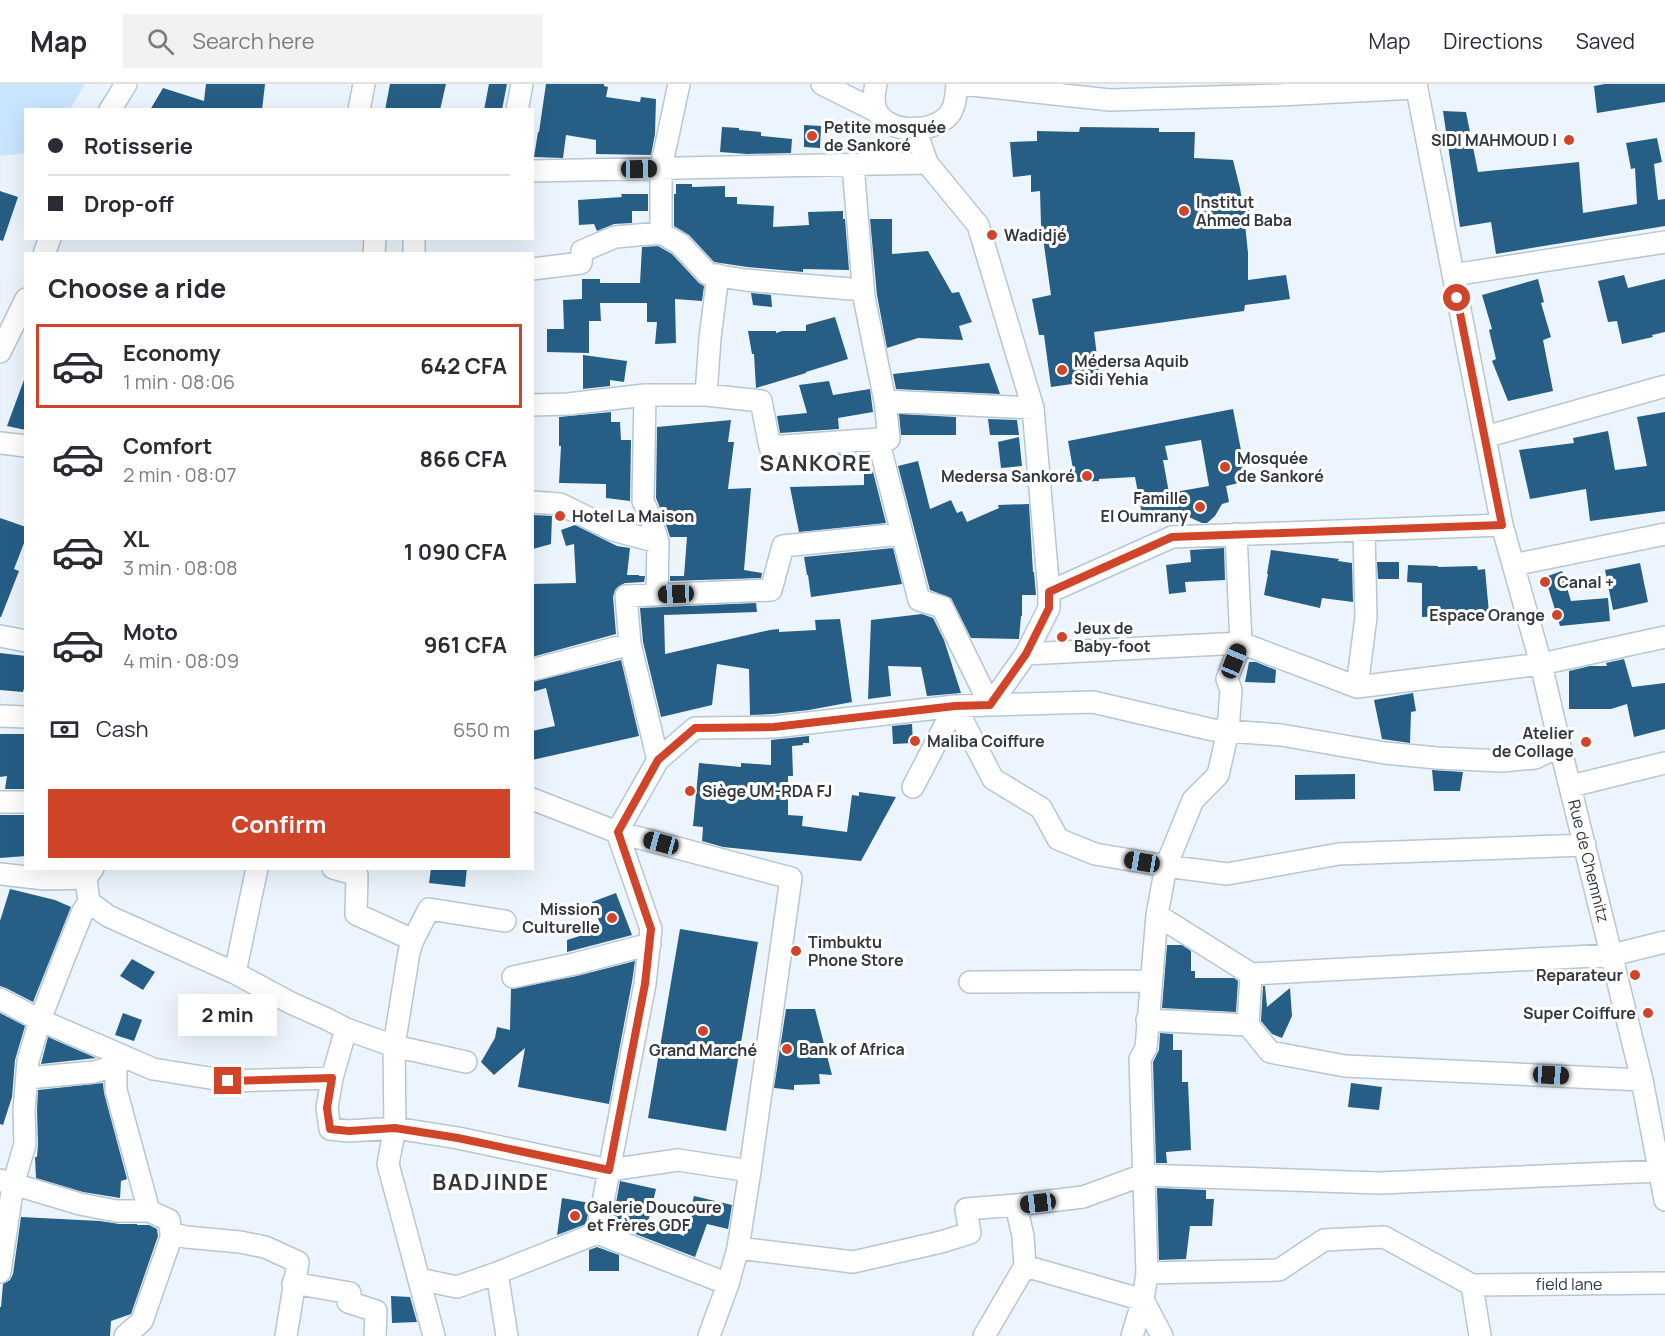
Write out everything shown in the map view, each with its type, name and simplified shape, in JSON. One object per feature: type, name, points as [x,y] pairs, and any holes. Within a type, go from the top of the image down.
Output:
[{"type":"street","points":[[111,108],[126,84]]},
{"type":"street","points":[[359,108],[364,84]]},
{"type":"street","points":[[517,108],[522,84]]},
{"type":"street","points":[[661,233],[661,168],[679,84]]},
{"type":"street","points":[[822,84],[876,111],[885,122],[902,128],[921,128],[943,120],[952,111],[957,84]]},
{"type":"street","points":[[876,84],[873,98],[876,111]]},
{"type":"street","points":[[962,84],[1110,100],[1279,95],[1416,86]]},
{"type":"street","name":"Rue de Chemnitz","points":[[1416,86],[1502,525],[1541,664],[1642,1080],[1658,1128],[1659,1171],[1665,1200]]},
{"type":"street","points":[[921,128],[927,163],[978,225],[1033,408],[1049,608],[1026,654],[990,705]]},
{"type":"street","points":[[534,171],[927,163]]},
{"type":"street","points":[[534,405],[568,404],[645,395],[706,395],[761,401],[770,447],[889,439],[885,401],[864,290],[853,165]]},
{"type":"street","points":[[534,269],[580,263],[582,252],[615,237],[661,233],[680,244],[708,274],[746,280],[864,290]]},
{"type":"street","points":[[1453,275],[1665,242]]},
{"type":"street","points":[[706,395],[718,275]]},
{"type":"street","points":[[0,352],[15,307]]},
{"type":"street","points":[[1485,437],[1665,386]]},
{"type":"street","points":[[645,395],[643,501],[658,542],[657,595]]},
{"type":"street","points":[[885,401],[1033,408]]},
{"type":"street","points":[[878,439],[919,600],[942,607],[990,705]]},
{"type":"street","points":[[0,443],[24,446]]},
{"type":"street","points":[[534,502],[560,504],[614,530],[658,542]]},
{"type":"street","points":[[1049,592],[1172,537],[1502,525]]},
{"type":"street","points":[[1357,687],[1365,617],[1364,530]]},
{"type":"street","points":[[658,760],[630,644],[626,596],[771,590],[783,546],[901,534]]},
{"type":"street","points":[[1132,1336],[1143,1300],[1147,1273],[1140,1059],[1146,1048],[1157,915],[1166,866],[1193,800],[1218,775],[1228,731],[1231,690],[1227,679],[1242,643],[1236,534]]},
{"type":"street","points":[[1513,565],[1665,534]]},
{"type":"street","points":[[0,636],[24,641]]},
{"type":"street","points":[[1026,654],[1242,643],[1357,687],[1541,664],[1665,636]]},
{"type":"street","points":[[534,669],[630,644]]},
{"type":"street","points":[[597,1233],[645,984],[651,929],[618,832],[658,760],[695,728],[774,727],[955,706],[1093,702],[1213,730],[1281,735],[1385,753],[1437,758],[1502,760],[1535,758],[1560,746]]},
{"type":"street","points":[[913,787],[955,706]]},
{"type":"street","points":[[955,706],[993,779],[1041,808],[1058,839],[1095,854],[1227,874],[1339,854],[1585,845]]},
{"type":"street","points":[[0,716],[24,717]]},
{"type":"street","points":[[1571,786],[1665,763]]},
{"type":"street","points":[[534,800],[618,832],[791,878],[738,1248],[709,1336]]},
{"type":"street","points":[[0,802],[24,802]]},
{"type":"street","points":[[235,973],[257,870]]},
{"type":"street","points":[[340,870],[357,875],[356,914],[413,940]]},
{"type":"street","points":[[0,874],[45,879],[89,873],[89,902],[82,911],[40,1020],[28,1061],[24,1110],[25,1144],[6,1183],[0,1272]]},
{"type":"street","points":[[89,902],[108,916],[235,973],[291,1004],[346,1029],[394,1046],[466,1062]]},
{"type":"street","points":[[434,1336],[388,1164],[395,1128],[394,1046],[409,952],[429,909],[505,921]]},
{"type":"street","points":[[1157,915],[1251,974],[1611,955],[1665,942]]},
{"type":"street","points":[[513,977],[650,944]]},
{"type":"street","points":[[1251,974],[1248,1025],[1270,1052],[1345,1066],[1642,1080]]},
{"type":"street","points":[[970,982],[1151,981]]},
{"type":"street","points":[[0,999],[40,1020],[153,1069],[228,1081],[332,1078]]},
{"type":"street","points":[[1147,1020],[1248,1025]]},
{"type":"street","points":[[346,1029],[332,1078],[327,1108],[330,1129],[349,1131],[395,1128],[458,1138],[609,1170],[678,1160],[750,1171]]},
{"type":"street","points":[[27,1078],[94,1072],[112,1067],[121,1055]]},
{"type":"street","points":[[121,1055],[116,1070],[116,1090],[149,1211]]},
{"type":"street","points":[[738,1248],[853,1262],[970,1233],[966,1209],[1083,1197],[1143,1175],[1379,1183],[1659,1171]]},
{"type":"street","points":[[6,1183],[80,1204],[116,1210],[149,1211],[169,1220],[171,1238],[142,1321],[125,1336]]},
{"type":"street","points":[[984,1336],[1025,1266],[1023,1236],[1016,1205]]},
{"type":"street","points":[[171,1233],[265,1247],[298,1262],[286,1336]]},
{"type":"street","points":[[419,1279],[457,1287],[597,1233],[728,1284]]},
{"type":"street","points":[[1147,1273],[1279,1270],[1324,1240],[1384,1237],[1472,1285],[1480,1336]]},
{"type":"street","points":[[1025,1266],[1143,1300],[1162,1336]]},
{"type":"street","points":[[497,1273],[507,1336]]},
{"type":"street","points":[[293,1283],[350,1293],[348,1302],[376,1311],[375,1336]]},
{"type":"street","name":"field lane","points":[[1472,1285],[1665,1283]]},
{"type":"shaded area","points":[[0,84],[85,84],[71,108],[24,108],[24,153],[0,156]]},
{"type":"building","points":[[206,84],[265,84],[262,108],[151,108],[163,88],[204,101]]},
{"type":"building","points":[[390,84],[446,84],[440,108],[385,108]]},
{"type":"building","points":[[489,84],[507,84],[502,108],[484,108]]},
{"type":"building","points":[[546,84],[604,84],[608,87],[606,97],[640,102],[641,97],[656,99],[655,134],[651,155],[596,154],[596,140],[566,135],[563,158],[534,157]]},
{"type":"building","points":[[1665,84],[1665,102],[1597,113],[1594,86]]},
{"type":"building","points":[[1443,111],[1466,112],[1478,172],[1579,162],[1583,213],[1637,204],[1635,168],[1631,169],[1626,143],[1657,138],[1662,162],[1654,164],[1658,200],[1665,199],[1665,226],[1496,254],[1491,222],[1460,227]]},
{"type":"building","name":"Petite mosquée de Sankoré","points":[[804,125],[821,126],[820,148],[804,147]]},
{"type":"building","points":[[722,127],[761,132],[761,136],[792,139],[791,153],[720,152]]},
{"type":"building","points":[[1080,127],[1159,128],[1159,132],[1195,132],[1194,158],[1233,160],[1243,207],[1249,206],[1250,223],[1245,224],[1248,280],[1286,275],[1290,299],[1245,305],[1244,311],[1094,332],[1100,380],[1051,387],[1044,335],[1039,335],[1032,299],[1051,295],[1041,224],[1040,191],[1031,192],[1031,175],[1013,177],[1010,142],[1037,141],[1037,131],[1079,132]]},
{"type":"building","points":[[676,184],[692,184],[692,187],[725,186],[725,197],[737,197],[737,204],[774,206],[773,227],[809,225],[808,212],[843,211],[849,270],[803,269],[803,272],[714,262],[689,235],[674,226]]},
{"type":"building","points":[[0,191],[18,197],[3,241],[0,240]]},
{"type":"building","points":[[621,194],[648,194],[648,211],[632,211],[632,223],[614,224],[597,231],[594,224],[579,225],[578,200],[622,197]]},
{"type":"building","points":[[870,219],[892,219],[892,254],[928,251],[952,293],[959,292],[972,322],[959,326],[963,340],[918,338],[887,348],[877,295]]},
{"type":"building","points":[[658,246],[672,254],[704,286],[702,301],[675,299],[676,343],[655,344],[657,322],[647,322],[647,303],[600,303],[601,321],[589,321],[589,353],[547,352],[547,329],[564,329],[563,300],[582,299],[582,279],[600,279],[600,283],[640,283],[642,247]]},
{"type":"building","points":[[1624,275],[1628,288],[1665,279],[1665,332],[1622,344],[1617,321],[1608,322],[1598,281]]},
{"type":"building","points":[[1538,279],[1544,302],[1541,303],[1551,337],[1543,340],[1553,391],[1508,401],[1492,361],[1496,359],[1489,330],[1492,329],[1482,295]]},
{"type":"building","points":[[751,293],[771,295],[772,307],[753,305]]},
{"type":"building","points":[[835,317],[848,359],[756,388],[754,354],[752,354],[748,331],[776,331],[776,333],[806,331],[806,325]]},
{"type":"building","points":[[583,355],[627,361],[624,382],[610,380],[610,386],[583,389]]},
{"type":"building","points":[[989,363],[1000,394],[896,389],[893,374]]},
{"type":"building","points":[[24,380],[24,430],[7,426]]},
{"type":"building","points":[[829,381],[833,395],[870,389],[873,412],[838,418],[839,429],[780,433],[777,416],[807,413],[799,385]]},
{"type":"building","name":"Mosquée de Sankoré","points":[[1233,409],[1247,481],[1226,486],[1229,502],[1222,504],[1215,516],[1207,523],[1189,517],[1144,525],[1135,477],[1074,482],[1068,441]],"holes":[[[1201,440],[1209,486],[1169,493],[1163,460],[1168,460],[1165,446]]]},
{"type":"building","points":[[611,412],[611,422],[620,422],[621,440],[631,440],[630,501],[606,498],[606,484],[559,483],[561,446],[559,446],[559,417]]},
{"type":"building","points":[[1665,412],[1665,511],[1590,521],[1586,489],[1530,499],[1519,450],[1574,443],[1573,438],[1608,431],[1615,470],[1647,466],[1637,417]]},
{"type":"building","points":[[899,414],[956,417],[956,435],[901,435]]},
{"type":"building","points":[[988,419],[1017,420],[1019,435],[990,435]]},
{"type":"building","points":[[731,420],[728,442],[734,442],[728,489],[751,488],[744,570],[762,573],[761,578],[670,581],[670,576],[684,576],[687,537],[670,537],[656,498],[657,427]]},
{"type":"building","points":[[1019,437],[1022,466],[1001,468],[998,442]]},
{"type":"building","points":[[842,454],[842,460],[791,458]]},
{"type":"building","points":[[918,461],[930,509],[951,500],[957,513],[962,511],[967,522],[999,508],[998,505],[1029,504],[1036,595],[1022,595],[1019,639],[971,638],[951,598],[930,590],[898,466]]},
{"type":"building","points":[[872,468],[886,523],[799,532],[790,487],[864,485],[864,469]]},
{"type":"building","points":[[534,515],[552,516],[551,544],[534,549]]},
{"type":"building","points":[[0,518],[24,526],[24,543],[14,569],[19,571],[0,617]]},
{"type":"building","points":[[575,525],[617,546],[630,548],[627,575],[645,576],[644,582],[625,583],[615,590],[613,597],[616,634],[534,656],[534,584],[576,583],[574,544],[566,546],[561,530]]},
{"type":"building","points":[[893,548],[902,584],[811,597],[804,557]]},
{"type":"building","points":[[1224,548],[1225,580],[1185,582],[1186,592],[1169,594],[1166,565],[1191,562],[1190,550]]},
{"type":"building","points":[[1271,550],[1339,559],[1338,561],[1352,563],[1353,602],[1322,598],[1320,608],[1264,595]]},
{"type":"building","points":[[1377,562],[1399,562],[1399,579],[1378,579]]},
{"type":"building","points":[[1640,563],[1648,602],[1613,610],[1605,570]]},
{"type":"building","points":[[1408,565],[1477,566],[1478,570],[1485,569],[1489,613],[1422,617],[1422,583],[1407,582]]},
{"type":"building","points":[[1562,571],[1571,601],[1608,598],[1610,621],[1560,626],[1545,577]]},
{"type":"building","points":[[756,603],[757,612],[664,615],[665,654],[770,630],[779,629],[779,632],[816,630],[815,620],[840,619],[852,702],[809,710],[750,715],[749,669],[717,664],[712,705],[661,717],[643,642],[640,608]]},
{"type":"building","points":[[922,614],[933,618],[944,640],[961,693],[927,696],[921,667],[888,666],[891,696],[868,699],[871,620]]},
{"type":"building","points":[[0,653],[24,656],[23,692],[0,690]]},
{"type":"building","points":[[1624,659],[1632,687],[1665,683],[1665,729],[1634,737],[1627,704],[1611,709],[1569,709],[1569,671],[1590,666],[1607,666],[1606,663]]},
{"type":"building","points":[[621,660],[639,736],[534,760],[534,731],[555,726],[546,688],[534,691],[534,682]]},
{"type":"building","points":[[1249,662],[1256,662],[1276,670],[1275,683],[1245,682]]},
{"type":"building","points":[[1413,693],[1416,711],[1411,712],[1410,743],[1382,739],[1374,700]]},
{"type":"building","points":[[912,724],[913,743],[893,744],[892,726]]},
{"type":"building","points":[[0,734],[24,734],[24,789],[5,789],[7,776],[0,777]]},
{"type":"building","points":[[809,736],[809,743],[792,746],[793,776],[788,776],[788,815],[803,816],[802,826],[847,832],[852,795],[859,796],[859,792],[896,797],[861,861],[723,847],[702,841],[703,827],[693,826],[699,763],[741,767],[741,763],[771,765],[771,740]]},
{"type":"building","points":[[1432,770],[1463,772],[1460,791],[1434,791]]},
{"type":"building","points":[[1355,774],[1355,799],[1295,800],[1295,775]]},
{"type":"building","points":[[0,815],[24,815],[24,856],[0,858]]},
{"type":"building","points":[[431,870],[467,870],[465,887],[429,883]]},
{"type":"building","points":[[10,889],[55,900],[71,907],[33,1002],[0,986],[0,921]]},
{"type":"building","name":"Mission Culturelle","points":[[616,893],[632,935],[567,952],[567,940],[602,929],[592,902]]},
{"type":"building","points":[[680,929],[758,942],[726,1131],[648,1118]]},
{"type":"building","points":[[1167,945],[1182,945],[1191,951],[1191,971],[1195,971],[1195,978],[1234,978],[1238,981],[1236,1012],[1162,1008]]},
{"type":"building","points":[[132,959],[155,972],[143,990],[120,976]]},
{"type":"building","points":[[635,961],[609,1104],[518,1087],[525,1048],[494,1075],[481,1062],[495,1038],[497,1027],[510,1030],[511,989],[577,976]]},
{"type":"building","points":[[1263,986],[1265,986],[1267,1007],[1290,988],[1292,1016],[1282,1038],[1272,1034],[1261,1021]]},
{"type":"building","points":[[786,1009],[815,1009],[832,1075],[819,1074],[820,1084],[794,1085],[794,1090],[774,1088]]},
{"type":"building","points":[[0,1013],[25,1026],[15,1060],[12,1097],[3,1125],[0,1124]]},
{"type":"building","points":[[123,1013],[142,1020],[134,1041],[115,1035]]},
{"type":"building","points":[[1160,1033],[1173,1034],[1173,1050],[1182,1050],[1182,1082],[1188,1082],[1191,1150],[1166,1152],[1167,1163],[1156,1163],[1153,1062],[1159,1050]]},
{"type":"building","points":[[48,1037],[96,1058],[41,1064]]},
{"type":"building","points":[[103,1083],[127,1179],[121,1181],[120,1198],[83,1192],[36,1178],[38,1090]]},
{"type":"building","points":[[1351,1083],[1382,1087],[1379,1110],[1348,1107]]},
{"type":"building","points":[[620,1181],[656,1189],[648,1222],[684,1236],[694,1196],[732,1205],[728,1229],[707,1224],[695,1257],[612,1225]]},
{"type":"building","points":[[1157,1188],[1206,1190],[1206,1199],[1214,1199],[1212,1226],[1190,1226],[1186,1259],[1159,1260]]},
{"type":"building","points":[[562,1198],[590,1203],[586,1224],[557,1235]]},
{"type":"building","points":[[21,1217],[149,1225],[157,1229],[158,1236],[131,1314],[111,1321],[110,1336],[0,1336],[3,1284],[10,1280],[13,1274]]},
{"type":"building","points":[[597,1247],[619,1255],[619,1271],[589,1271],[589,1250]]},
{"type":"building","points":[[391,1296],[410,1297],[417,1322],[392,1323]]},
{"type":"place","name":"Petite mosquée de Sankoré","points":[[812,136]]},
{"type":"place","name":"SIDI MAHMOUD I","points":[[1569,140]]},
{"type":"place","name":"Institut Ahmed Baba","points":[[1184,211]]},
{"type":"place","name":"Wadidjé","points":[[992,235]]},
{"type":"place","name":"Médersa Aquib Sidi Yehia","points":[[1062,370]]},
{"type":"place","name":"Mosquée de Sankoré","points":[[1225,467]]},
{"type":"place","name":"Medersa Sankoré","points":[[1087,476]]},
{"type":"place","name":"Famille El Oumrany","points":[[1200,507]]},
{"type":"place","name":"Hotel La Maison","points":[[560,516]]},
{"type":"place","name":"Canal +","points":[[1545,582]]},
{"type":"place","name":"Espace Orange","points":[[1557,615]]},
{"type":"place","name":"Jeux de Baby-foot","points":[[1062,637]]},
{"type":"place","name":"Maliba Coiffure","points":[[915,741]]},
{"type":"place","name":"Atelier de Collage","points":[[1586,742]]},
{"type":"place","name":"Siège UM-RDA FJ","points":[[690,791]]},
{"type":"place","name":"Mission Culturelle","points":[[612,918]]},
{"type":"place","name":"Timbuktu Phone Store","points":[[796,951]]},
{"type":"place","name":"Reparateur","points":[[1635,975]]},
{"type":"place","name":"Super Coiffure","points":[[1648,1013]]},
{"type":"place","name":"Grand Marché","points":[[703,1031]]},
{"type":"place","name":"Bank of Africa","points":[[787,1049]]},
{"type":"place","name":"Galerie Doucoure et Frères GDF","points":[[575,1216]]},
{"type":"district","name":"SANKORE","points":[[816,463]]},
{"type":"district","name":"BADJINDE","points":[[491,1182]]},
{"type":"route","points":[[228,1081],[332,1078],[327,1108],[330,1129],[349,1131],[395,1128],[458,1138],[609,1170],[645,984],[651,929],[618,832],[658,760],[695,728],[774,727],[955,706],[990,705],[1026,654],[1049,608],[1049,592],[1172,537],[1502,525],[1457,298]]}]
